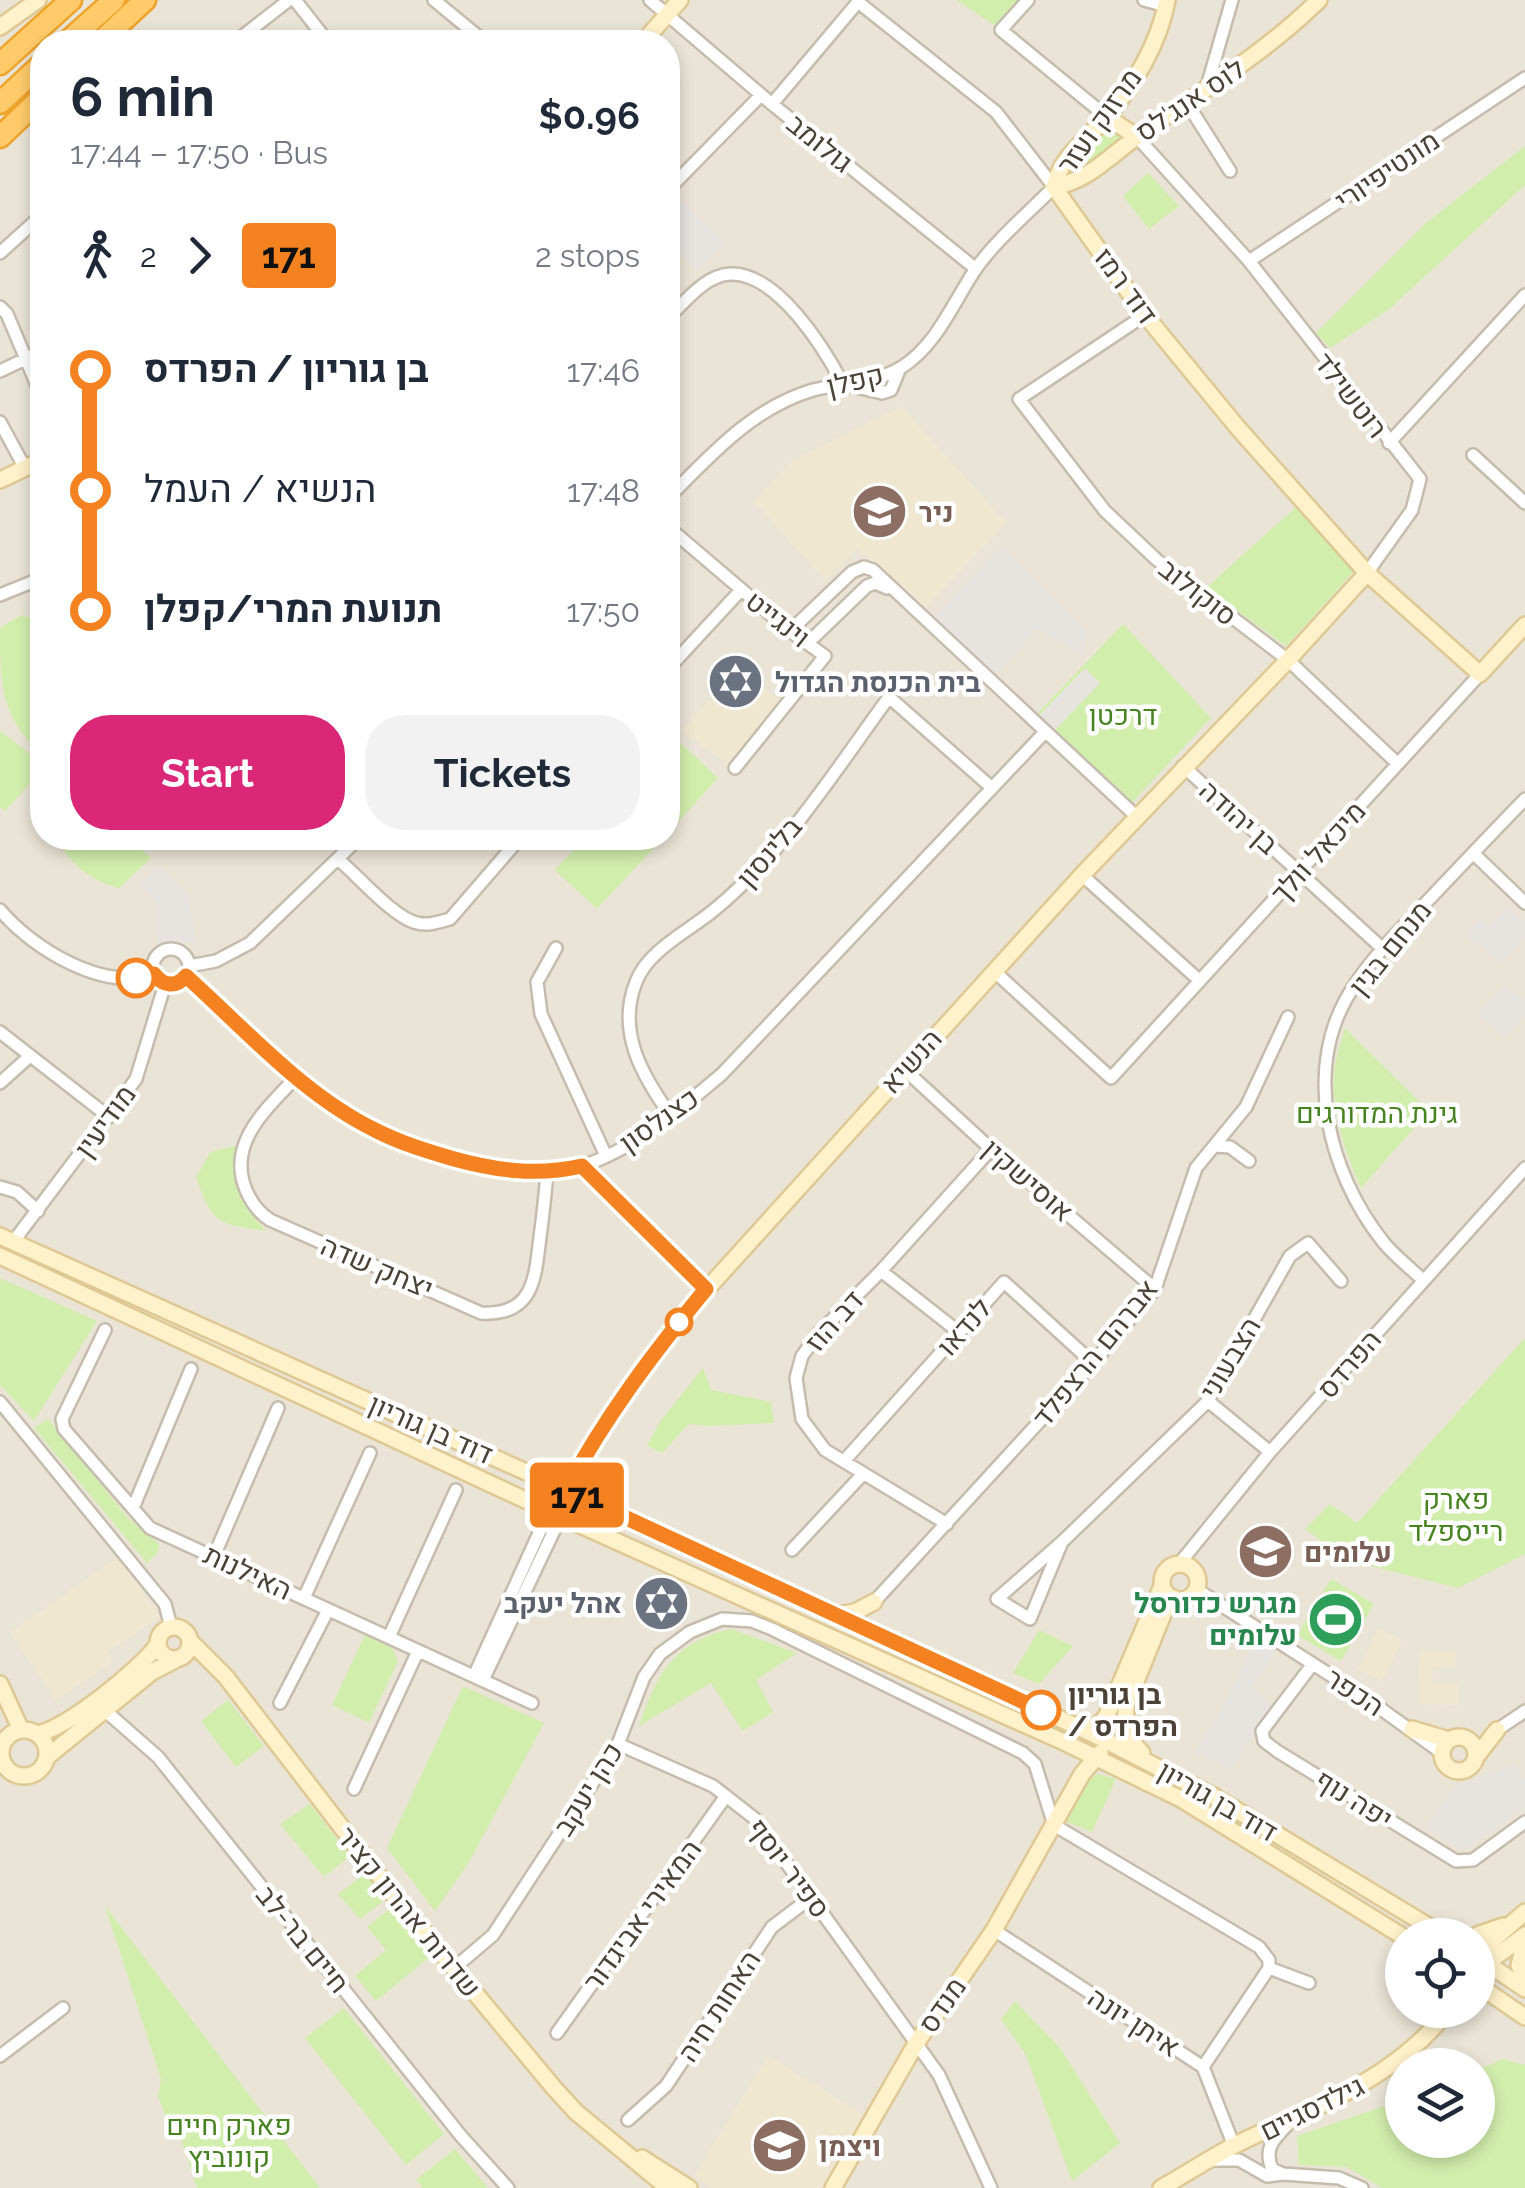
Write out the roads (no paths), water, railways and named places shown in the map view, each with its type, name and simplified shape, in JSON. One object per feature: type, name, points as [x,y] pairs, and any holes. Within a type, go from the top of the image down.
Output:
[{"type":"highway","points":[[38,30],[71,0]]},
{"type":"highway","points":[[80,30],[114,0]]},
{"type":"highway","points":[[113,30],[145,0]]},
{"type":"highway","points":[[0,64],[30,37]]},
{"type":"highway","points":[[0,102],[30,75]]},
{"type":"highway","points":[[0,138],[30,109]]},
{"type":"street","points":[[0,27],[38,0]]},
{"type":"street","points":[[251,30],[292,0],[318,30]]},
{"type":"street","points":[[434,0],[470,30]]},
{"type":"street","name":"גולומב","points":[[650,0],[976,269]]},
{"type":"street","points":[[654,30],[680,0]]},
{"type":"street","points":[[1028,0],[1001,30],[1107,117],[1137,136]]},
{"type":"street","points":[[1144,0],[1166,3]]},
{"type":"street","points":[[1206,90],[1232,0]]},
{"type":"street","name":"לוס אנג'לס","points":[[1054,187],[1080,180],[1279,38],[1319,0]]},
{"type":"street","name":"דוד רמז","points":[[767,100],[858,2],[996,112],[1144,315],[1238,428],[1367,573],[1480,674]]},
{"type":"street","name":"מרזוק ועזר","points":[[1054,187],[1060,166],[1107,117],[1152,46],[1166,3]]},
{"type":"street","name":"מונטיפיורי","points":[[1249,262],[1525,78]]},
{"type":"street","points":[[680,179],[767,100]]},
{"type":"street","points":[[1187,102],[1230,171]]},
{"type":"street","name":"רוטשילד","points":[[1137,136],[1249,262],[1420,479],[1412,510],[1367,573],[1288,660]]},
{"type":"street","name":"קפלן","points":[[680,486],[742,426],[808,391],[875,378],[900,368],[929,341],[976,269],[1054,187]]},
{"type":"street","points":[[0,253],[30,226]]},
{"type":"street","points":[[680,307],[718,276],[732,273],[760,284],[804,320],[843,384]]},
{"type":"street","points":[[1389,443],[1525,295]]},
{"type":"street","points":[[0,307],[30,368]]},
{"type":"street","name":"סוקולוב","points":[[1144,315],[1019,399],[1105,511],[1157,560],[1288,660],[1398,764]]},
{"type":"street","points":[[0,371],[30,357]]},
{"type":"street","points":[[0,422],[25,468]]},
{"type":"street","points":[[1473,455],[1525,503]]},
{"type":"street","points":[[0,480],[30,466]]},
{"type":"street","name":"וינגייט","points":[[680,537],[825,656],[735,768]]},
{"type":"street","points":[[790,631],[852,572],[864,567],[873,570],[1136,816]]},
{"type":"street","points":[[805,641],[814,637],[866,586],[875,582],[891,590]]},
{"type":"street","points":[[0,595],[30,583]]},
{"type":"street","points":[[680,656],[741,590]]},
{"type":"street","name":"מיכאל וולך","points":[[994,970],[1110,1078],[1525,625]]},
{"type":"street","name":"הנשיא","points":[[566,1490],[650,1357],[706,1289],[1136,816],[1288,660]]},
{"type":"street","name":"בלינסון","points":[[671,1116],[644,1078],[634,1046],[629,1022],[637,978],[659,952],[739,889],[811,802],[888,697],[992,788]]},
{"type":"street","name":"כצנלסון","points":[[188,971],[297,1076],[374,1130],[423,1150],[476,1165],[547,1174],[582,1166],[606,1156],[671,1116],[722,1074],[1044,732]]},
{"type":"street","name":"בן יהודה","points":[[1184,766],[1383,948]]},
{"type":"street","name":"מנחם בגין","points":[[1423,1280],[1386,1246],[1346,1183],[1323,1083],[1337,1020],[1352,988],[1383,948],[1525,799]]},
{"type":"street","points":[[154,974],[164,984],[179,983],[188,971],[250,943],[348,850]]},
{"type":"street","points":[[339,860],[404,918],[418,924],[434,924],[450,919],[510,850]]},
{"type":"street","points":[[1473,853],[1525,904]]},
{"type":"street","points":[[1082,875],[1200,980]]},
{"type":"street","points":[[0,910],[35,942],[66,962],[120,977],[154,974]]},
{"type":"street","points":[[154,974],[156,957],[170,948],[183,953],[188,971]]},
{"type":"street","points":[[556,948],[537,982],[541,1014],[606,1156]]},
{"type":"street","name":"מודיעין","points":[[6,1239],[38,1210],[136,1079],[164,984]]},
{"type":"street","name":"אברהם הרצפלד","points":[[874,1602],[1155,1289],[1196,1168],[1246,1106],[1288,1017]]},
{"type":"street","points":[[0,1032],[109,1116]]},
{"type":"street","points":[[0,1083],[30,1056]]},
{"type":"street","name":"אוסישקין","points":[[904,1069],[1155,1289]]},
{"type":"street","name":"יצחק שדה","points":[[297,1076],[245,1138],[240,1169],[252,1202],[270,1220],[482,1313],[513,1308],[524,1300],[535,1280],[547,1174]]},
{"type":"street","points":[[1214,1146],[1230,1147],[1249,1161]]},
{"type":"street","name":"דב הוז","points":[[947,1524],[825,1450],[802,1419],[796,1378],[802,1356],[818,1334],[991,1149]]},
{"type":"street","points":[[582,1166],[706,1289]]},
{"type":"street","name":"הפרדס","points":[[1179,1564],[1270,1452],[1525,1168]]},
{"type":"street","points":[[0,1187],[17,1192],[38,1210]]},
{"type":"street","name":"דוד בן גוריון","points":[[6,1239],[566,1490],[1117,1745],[1415,1918]]},
{"type":"street","name":"הצבעוני","points":[[1062,1542],[1030,1619],[997,1599],[1208,1401],[1290,1256],[1308,1242],[1341,1281]]},
{"type":"street","name":"דוד בן גוריון","points":[[0,1256],[555,1513],[1066,1743],[1181,1799],[1385,1925]]},
{"type":"street","points":[[881,1271],[960,1333]]},
{"type":"street","name":"לנדאו","points":[[844,1461],[1004,1282],[1093,1362]]},
{"type":"street","name":"האילנות","points":[[105,1330],[62,1419],[64,1428],[150,1528],[532,1703]]},
{"type":"street","points":[[133,1508],[191,1369]]},
{"type":"street","points":[[1208,1401],[1270,1452]]},
{"type":"street","points":[[0,1402],[165,1604],[170,1628]]},
{"type":"street","points":[[214,1556],[278,1408]]},
{"type":"street","points":[[304,1598],[370,1453]]},
{"type":"street","points":[[792,1550],[863,1474]]},
{"type":"street","points":[[389,1638],[456,1490]]},
{"type":"street","points":[[478,1678],[566,1490]]},
{"type":"street","points":[[1156,1766],[1125,1735],[1124,1723],[1166,1607],[1166,1570],[1179,1564],[1195,1572],[1196,1589],[1187,1598],[1168,1592]]},
{"type":"street","name":"הכפר","points":[[1196,1589],[1446,1747]]},
{"type":"street","points":[[1081,1728],[1102,1723],[1168,1592]]},
{"type":"street","points":[[837,1615],[861,1610],[874,1602]]},
{"type":"street","points":[[874,1602],[872,1619],[884,1637]]},
{"type":"street","points":[[280,1703],[328,1610]]},
{"type":"street","name":"כהן יעקב","points":[[454,1968],[493,1935],[618,1744],[644,1677],[660,1654],[690,1632],[722,1618],[752,1621],[1023,1753],[1036,1764],[1054,1825]]},
{"type":"street","points":[[170,1628],[181,1628],[190,1640],[188,1652],[161,1666],[104,1709],[47,1757],[38,1771],[18,1774],[3,1761],[2,1734],[20,1730],[38,1734],[66,1722],[141,1663],[158,1644],[161,1634],[170,1628]]},
{"type":"street","name":"שדרות אהרון קציר","points":[[190,1640],[226,1676],[454,1968],[554,2088],[576,2112],[668,2188]]},
{"type":"street","points":[[158,1644],[161,1654],[213,1665]]},
{"type":"street","points":[[354,1789],[418,1652]]},
{"type":"street","name":"יפה נוף","points":[[1312,1665],[1262,1732],[1264,1742],[1456,1861],[1472,1860],[1525,1822]]},
{"type":"street","points":[[0,1684],[20,1730]]},
{"type":"street","points":[[87,1706],[104,1709]]},
{"type":"street","name":"חיים בר-לב","points":[[104,1709],[158,1758],[461,2136],[508,2188]]},
{"type":"street","points":[[1497,1730],[1469,1768],[1455,1770],[1446,1764],[1446,1747],[1460,1736],[1469,1739],[1497,1730],[1525,1712]]},
{"type":"street","points":[[38,1734],[45,1742],[47,1757]]},
{"type":"street","points":[[1469,1739],[1476,1757]]},
{"type":"street","points":[[1066,1743],[1082,1774]]},
{"type":"street","name":"ספיר יוסף","points":[[618,1744],[713,1786],[754,1818],[939,2075],[991,2188]]},
{"type":"street","name":"מנדס","points":[[833,2188],[917,2042],[994,1930],[1082,1774],[1095,1758],[1117,1745]]},
{"type":"street","name":"המאירי אביגדור","points":[[557,2033],[726,1796]]},
{"type":"street","points":[[1054,1825],[1259,1946],[1269,1960],[1269,1968],[1203,2067]]},
{"type":"street","name":"האחות חיה","points":[[628,2120],[666,2086],[772,1927],[812,1896]]},
{"type":"street","points":[[1495,1927],[1520,1916]]},
{"type":"street","points":[[1495,1944],[1520,1916]]},
{"type":"street","name":"איתן יונה","points":[[994,1930],[1203,2067],[1234,2146]]},
{"type":"street","points":[[1495,1953],[1525,1938]]},
{"type":"street","points":[[1525,1938],[1519,1966],[1525,1980]]},
{"type":"street","points":[[1269,1968],[1308,1983]]},
{"type":"street","points":[[1495,1971],[1525,1990]]},
{"type":"street","points":[[1496,1998],[1525,2017]]},
{"type":"street","points":[[0,2056],[63,2008]]},
{"type":"street","name":"גילדסגיים","points":[[1162,2188],[1234,2146],[1386,2071],[1434,2028]]},
{"type":"street","points":[[1294,2118],[1269,2146],[1272,2168],[1308,2182],[1339,2178],[1362,2188]]},
{"type":"street","name":"שדרות אהרון קציר","points":[[619,2147],[689,2188]]},
{"type":"street","points":[[1209,2161],[1239,2160],[1268,2176],[1283,2174]]},
{"type":"place","name":"ניר","points":[[880,512]]},
{"type":"place","name":"בית הכנסת הגדול","points":[[736,682]]},
{"type":"place","name":"עלומים","points":[[1265,1552]]},
{"type":"place","name":"אהל יעקב","points":[[661,1603]]},
{"type":"place","name":"מגרש כדורסל עלומים","points":[[1336,1619]]},
{"type":"place","name":"בן גוריון / הפרדס","points":[[1041,1710]]},
{"type":"place","name":"ויצמן","points":[[780,2146]]},
{"type":"park label","name":"דרכטן","points":[[1123,715]]},
{"type":"park label","name":"גינת המדורגים","points":[[1377,1113]]},
{"type":"park label","name":"פארק רייספלד","points":[[1456,1515]]},
{"type":"park label","name":"פארק חיים קונוביץ","points":[[229,2141]]}]
